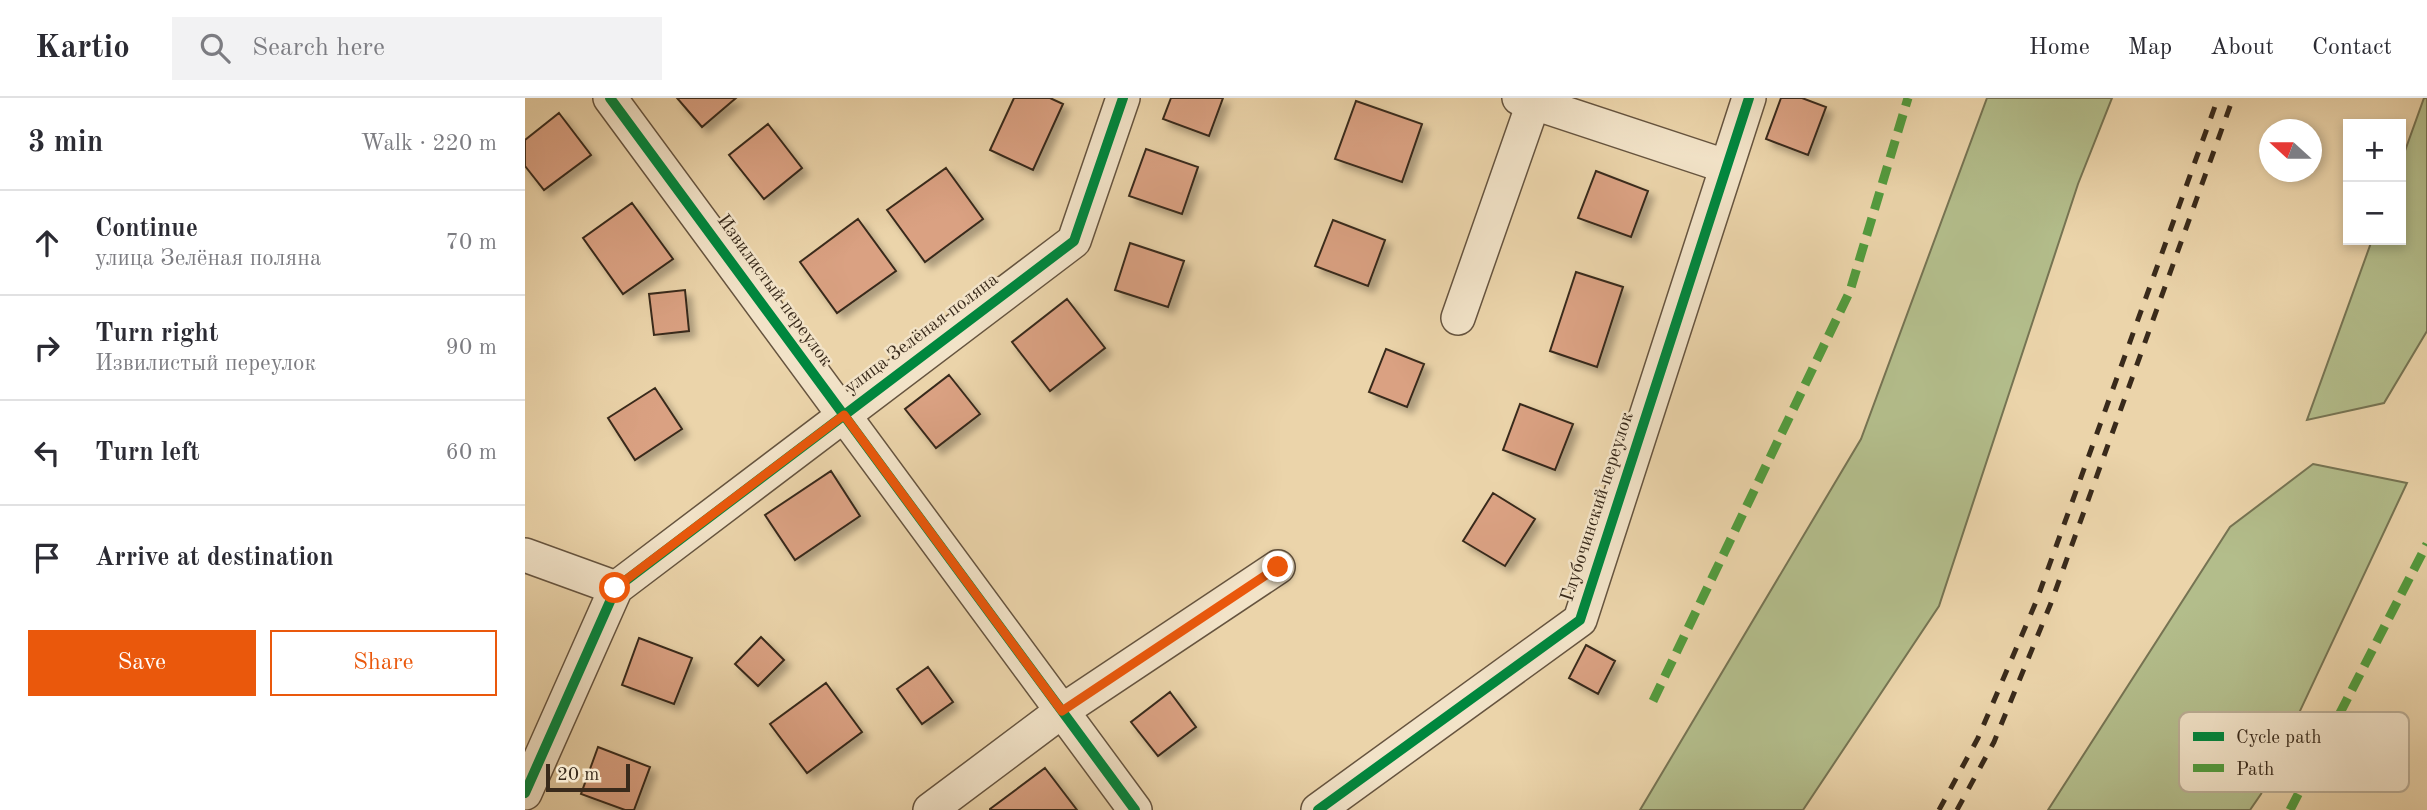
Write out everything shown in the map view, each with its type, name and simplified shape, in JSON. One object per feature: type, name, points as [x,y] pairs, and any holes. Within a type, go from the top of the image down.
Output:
[{"type":"street","name":"Извилистый переулок","points":[[610,98],[1135,810]]},
{"type":"street","name":"улица Зелёная поляна","points":[[525,793],[615,588],[1074,241],[1122,98]]},
{"type":"street","name":"Глубочинский переулок","points":[[1318,810],[1580,620],[1749,98]]},
{"type":"street","points":[[1458,318],[1529,100],[1725,166]]},
{"type":"street","points":[[525,555],[615,588]]},
{"type":"street","points":[[930,810],[1062,711],[1278,567]]},
{"type":"green space","points":[[1987,98],[2112,98],[2078,184],[1939,606],[1803,810],[1640,810],[1861,439]]},
{"type":"green space","points":[[2424,98],[2427,98],[2427,331],[2384,403],[2307,420],[2370,245],[2406,245],[2406,148]]},
{"type":"green space","points":[[2313,464],[2407,483],[2299,712],[2179,712],[2179,792],[2262,792],[2250,810],[2048,810],[2230,527]]},
{"type":"building","points":[[677,98],[736,98],[702,127]]},
{"type":"building","points":[[1014,98],[1050,98],[1063,104],[1033,170],[990,150]]},
{"type":"building","points":[[1171,98],[1223,98],[1209,136],[1163,119]]},
{"type":"building","points":[[1781,98],[1802,98],[1826,107],[1808,155],[1766,139]]},
{"type":"building","points":[[1356,101],[1422,124],[1402,182],[1335,159]]},
{"type":"building","points":[[559,113],[591,155],[544,190],[525,166],[525,140]]},
{"type":"building","points":[[768,124],[802,168],[764,199],[729,155]]},
{"type":"building","points":[[1146,149],[1198,167],[1182,214],[1129,196]]},
{"type":"building","points":[[946,168],[983,219],[925,262],[887,210]]},
{"type":"building","points":[[1596,171],[1648,191],[1631,237],[1578,218]]},
{"type":"building","points":[[632,203],[673,259],[623,294],[583,238]]},
{"type":"building","points":[[858,219],[896,271],[837,313],[800,262]]},
{"type":"building","points":[[1333,220],[1385,240],[1368,286],[1315,266]]},
{"type":"building","points":[[1130,243],[1184,261],[1168,307],[1115,290]]},
{"type":"building","points":[[1576,272],[1623,287],[1597,367],[1550,351]]},
{"type":"building","points":[[685,290],[689,331],[654,335],[649,294]]},
{"type":"building","points":[[1067,299],[1105,348],[1050,391],[1012,342]]},
{"type":"building","points":[[1386,349],[1424,364],[1407,407],[1369,392]]},
{"type":"building","points":[[949,375],[980,414],[936,448],[905,409]]},
{"type":"building","points":[[655,388],[682,429],[635,460],[608,418]]},
{"type":"building","points":[[1520,404],[1573,424],[1555,470],[1503,450]]},
{"type":"building","points":[[831,471],[860,516],[795,560],[765,515]]},
{"type":"building","points":[[1493,493],[1535,519],[1505,566],[1463,541]]},
{"type":"building","points":[[761,637],[784,660],[758,686],[735,664]]},
{"type":"building","points":[[639,638],[692,658],[674,704],[622,685]]},
{"type":"building","points":[[1586,645],[1615,661],[1598,694],[1569,678]]},
{"type":"building","points":[[928,667],[953,702],[922,724],[897,689]]},
{"type":"building","points":[[826,683],[862,732],[807,773],[770,724]]},
{"type":"building","points":[[1170,692],[1196,727],[1158,756],[1131,722]]},
{"type":"building","points":[[598,747],[650,767],[634,810],[625,810],[581,794]]},
{"type":"building","points":[[1045,768],[1077,810],[990,810],[990,809]]},
{"type":"railway","points":[[1939,810],[1978,738],[2036,602],[2218,98]]},
{"type":"railway","points":[[1957,810],[1994,742],[2051,603],[2233,98]]},
{"type":"marked path","points":[[1653,701],[1850,291],[1908,98]]},
{"type":"marked path","points":[[2340,712],[2427,544]]},
{"type":"marked path","points":[[2290,810],[2299,792]]},
{"type":"cycle path","points":[[610,98],[1135,810]]},
{"type":"cycle path","points":[[525,793],[616,588],[1074,241],[1123,98]]},
{"type":"cycle path","points":[[1318,810],[1580,620],[1749,98]]},
{"type":"route","points":[[615,588],[844,415],[1062,711],[1278,567]]}]
